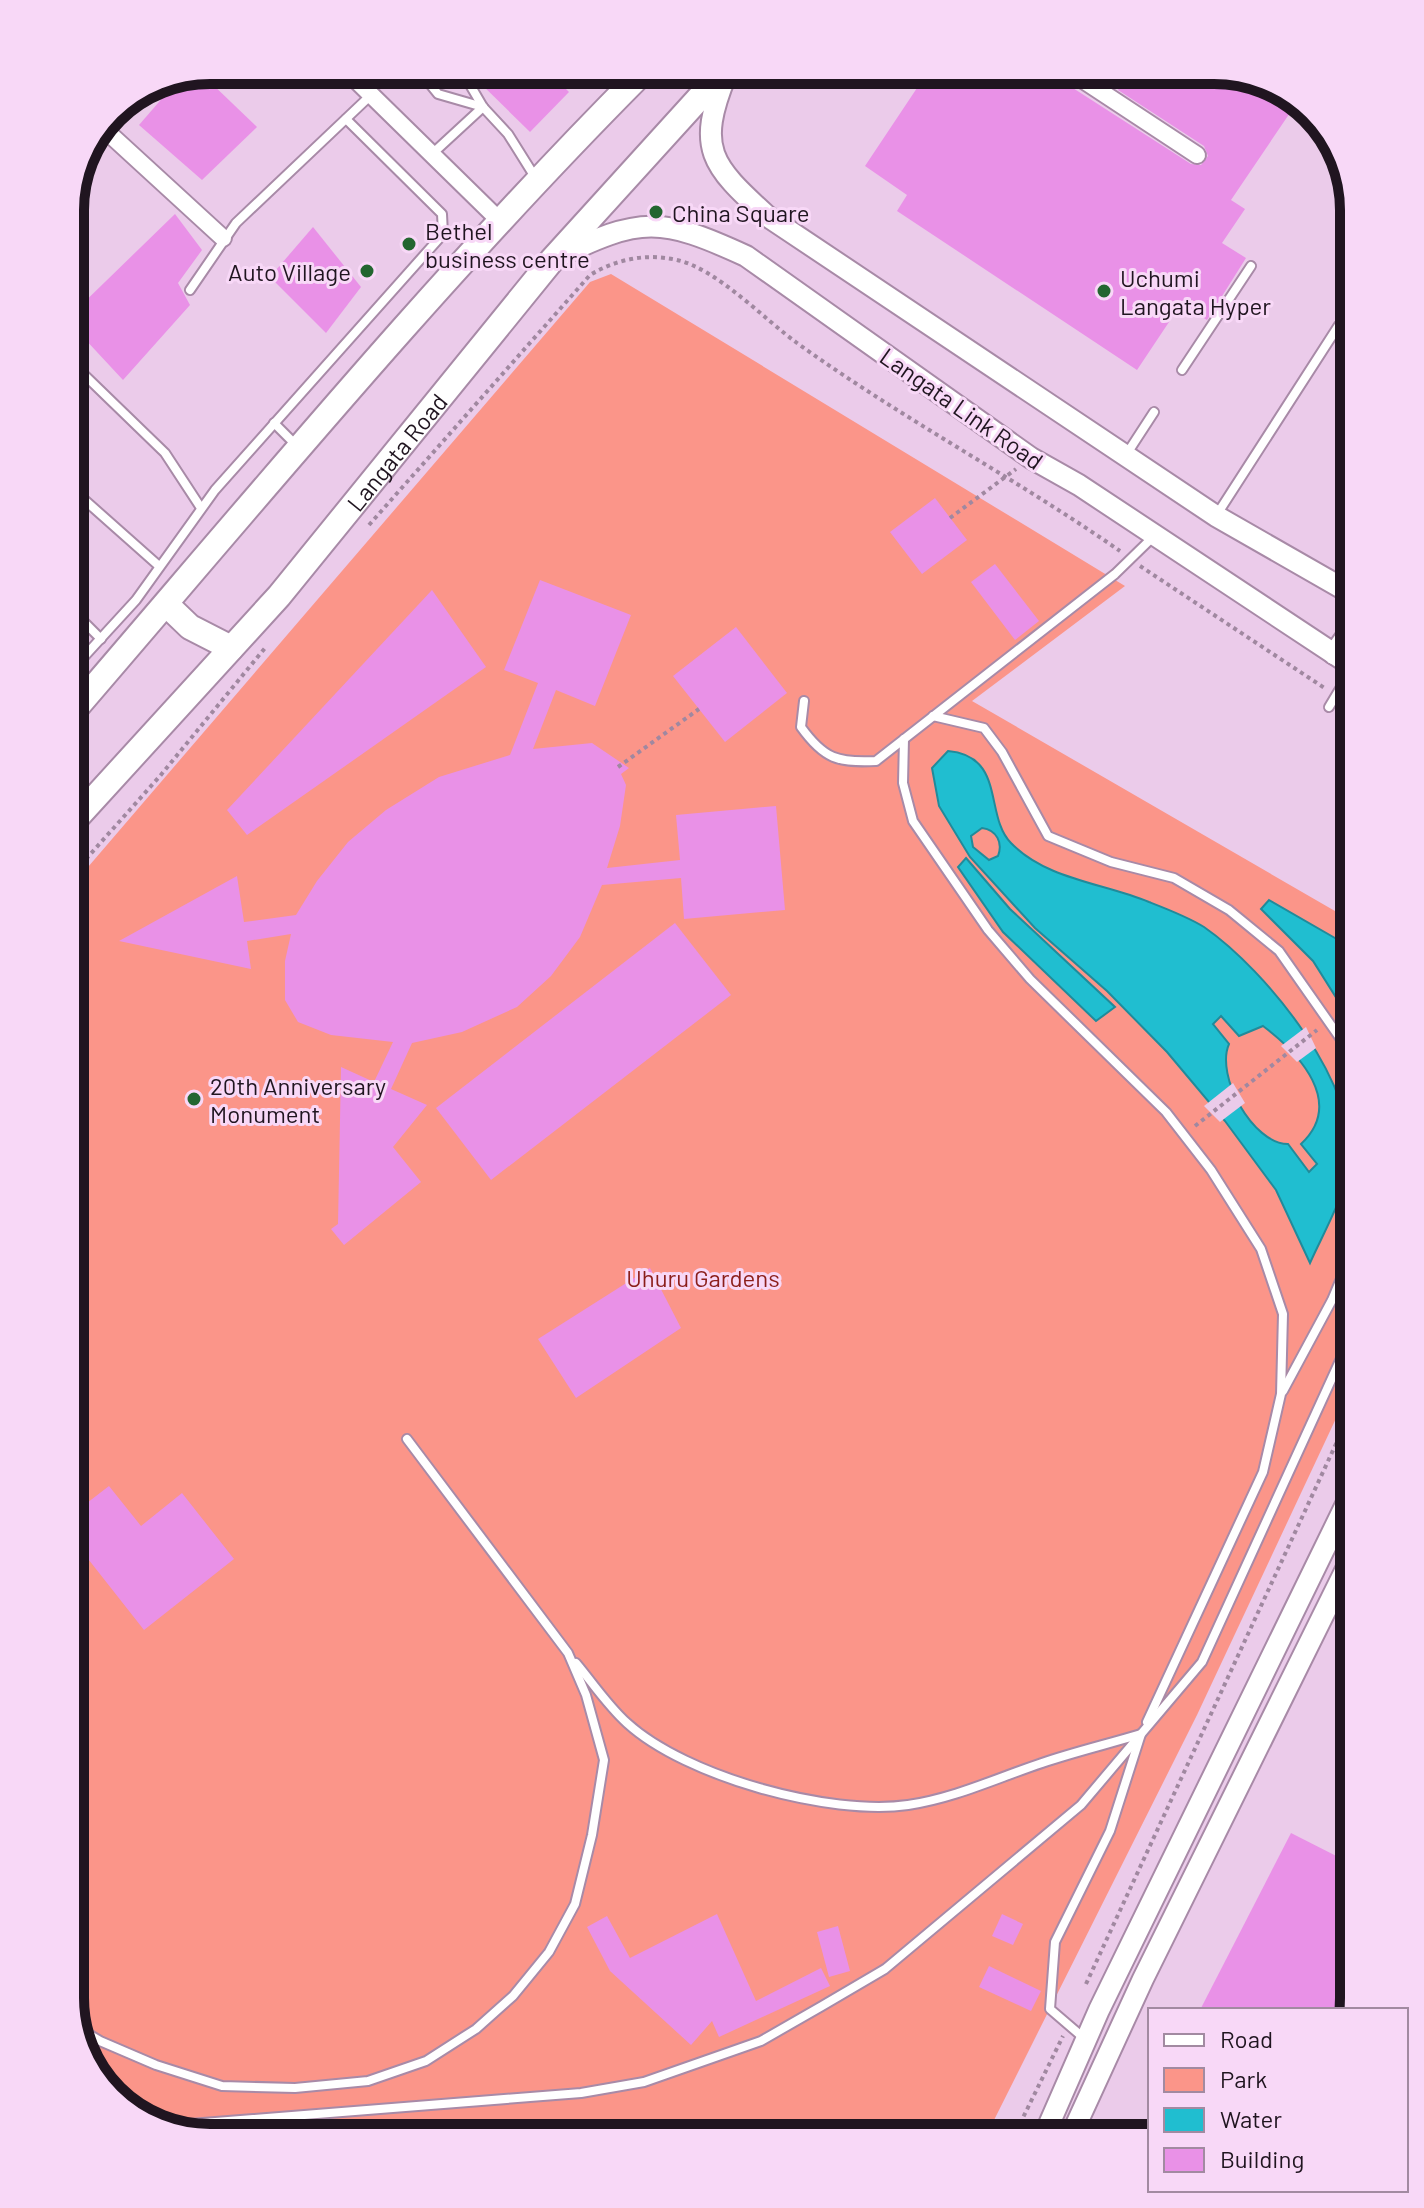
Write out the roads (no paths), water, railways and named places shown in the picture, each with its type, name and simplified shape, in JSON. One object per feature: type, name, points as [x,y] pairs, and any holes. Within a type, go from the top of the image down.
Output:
[{"type":"main road","points":[[84,699],[299,448],[626,84]]},
{"type":"main road","name":"Langata Road","points":[[84,810],[279,596],[552,260],[712,84]]},
{"type":"main road","points":[[166,604],[190,627],[231,648]]},
{"type":"street","points":[[360,84],[501,222]]},
{"type":"street","name":"Langata Link Road","points":[[723,84],[711,119],[713,152],[724,173],[767,216],[1216,516],[1340,587]]},
{"type":"street","points":[[1089,84],[1197,155]]},
{"type":"street","points":[[109,134],[223,238]]},
{"type":"street","name":"Langata Link Road","points":[[552,260],[597,238],[632,227],[663,226],[694,232],[746,256],[1031,458],[1079,485],[1340,658]]},
{"type":"street","points":[[1334,654],[1340,646]]},
{"type":"street","points":[[1049,2124],[1086,2040],[1340,1517]]},
{"type":"street","points":[[1077,2124],[1143,1979],[1340,1581]]},
{"type":"street","points":[[1086,2040],[1111,2053]]},
{"type":"lane","points":[[430,84],[438,94],[483,107]]},
{"type":"lane","points":[[470,84],[483,107],[508,134],[538,182]]},
{"type":"lane","points":[[190,290],[223,238],[371,94]]},
{"type":"lane","points":[[432,154],[483,107]]},
{"type":"lane","points":[[84,657],[136,600],[201,508],[443,234],[442,214],[346,119]]},
{"type":"lane","points":[[1182,370],[1251,266]]},
{"type":"lane","points":[[1216,516],[1339,325]]},
{"type":"lane","points":[[84,375],[165,453],[201,508]]},
{"type":"lane","points":[[1125,456],[1154,412]]},
{"type":"lane","points":[[274,423],[299,448]]},
{"type":"lane","points":[[84,499],[159,566]]},
{"type":"lane","points":[[804,701],[801,727],[816,747],[829,757],[854,762],[876,761],[1131,559],[1154,536]]},
{"type":"lane","points":[[84,622],[101,639]]},
{"type":"lane","points":[[1329,707],[1340,689]]},
{"type":"lane","points":[[933,716],[984,728],[1002,752],[1048,836],[1111,862],[1174,878],[1229,910],[1279,951],[1340,1037]]},
{"type":"lane","points":[[904,739],[903,783],[913,821],[953,880],[1030,979],[1166,1112],[1184,1135],[1261,1249],[1283,1314],[1281,1394],[1263,1472],[1141,1734],[1110,1831],[1055,1942],[1050,2009],[1086,2040]]},
{"type":"lane","points":[[1281,1394],[1340,1281]]},
{"type":"lane","points":[[197,2123],[581,2093],[644,2082],[761,2041],[885,1969],[1081,1805],[1202,1662],[1340,1361]]},
{"type":"lane","points":[[407,1439],[568,1653],[627,1724],[672,1753],[798,1799],[855,1808],[908,1805],[963,1793],[1041,1763],[1141,1734]]},
{"type":"lane","points":[[89,2035],[156,2065],[222,2086],[295,2088],[368,2081],[426,2061],[476,2029],[513,1996],[549,1952],[575,1904],[592,1835],[604,1760],[586,1695],[568,1653]]},
{"type":"lane","points":[[1210,1785],[1234,1797]]},
{"type":"water","points":[[948,751],[966,755],[979,764],[986,775],[1003,832],[1025,855],[1059,873],[1132,896],[1198,923],[1229,946],[1281,1001],[1305,1033],[1340,1100],[1340,1196],[1310,1263],[1276,1190],[1225,1121],[1167,1052],[1107,991],[1035,928],[970,857],[939,806],[932,768]],"holes":[[[982,828],[992,831],[999,842],[999,851],[998,856],[989,860],[973,847],[971,836]],[[1221,1016],[1239,1036],[1263,1026],[1291,1050],[1312,1080],[1318,1096],[1319,1112],[1314,1128],[1301,1144],[1317,1164],[1309,1172],[1288,1144],[1262,1133],[1240,1106],[1227,1073],[1229,1044],[1213,1024]]]},
{"type":"water","points":[[966,858],[1010,909],[1115,1007],[1096,1021],[1003,932],[958,867]]},
{"type":"water","points":[[1269,900],[1340,941],[1340,1004],[1313,961],[1261,909]]},
{"type":"place","name":"China Square","points":[[656,212]]},
{"type":"place","name":"Bethel business centre","points":[[409,244]]},
{"type":"place","name":"Auto Village","points":[[367,271]]},
{"type":"place","name":"Uchumi Langata Hyper","points":[[1104,291]]},
{"type":"place","name":"20th Anniversary Monument","points":[[194,1099]]},
{"type":"park label","name":"Uhuru Gardens","points":[[703,1277]]}]
